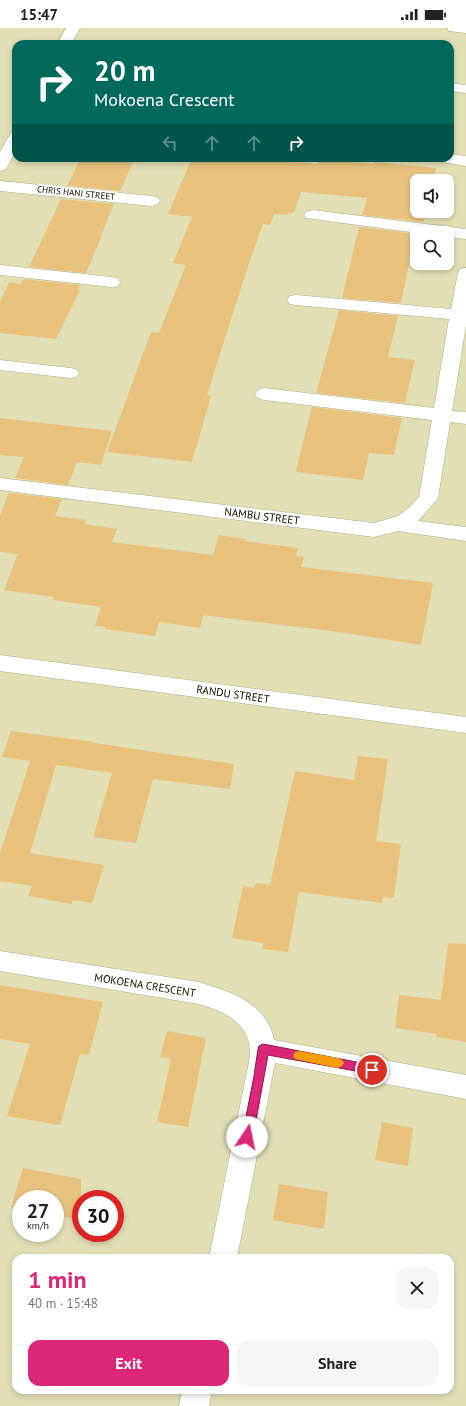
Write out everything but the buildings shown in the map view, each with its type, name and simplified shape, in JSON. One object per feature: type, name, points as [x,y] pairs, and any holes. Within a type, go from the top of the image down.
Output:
[{"type":"street","points":[[66,40],[73,28]]},
{"type":"street","points":[[454,28],[466,29]]},
{"type":"street","points":[[454,88],[466,89]]},
{"type":"street","points":[[0,166],[12,144]]},
{"type":"street","points":[[454,160],[466,161]]},
{"type":"street","name":"CHRIS HANI STREET","points":[[0,186],[152,201]]},
{"type":"street","points":[[312,215],[466,234]]},
{"type":"street","points":[[0,270],[112,282]]},
{"type":"street","name":"NAMBU STREET","points":[[0,484],[374,530],[400,525],[416,514],[428,498],[460,326],[466,273]]},
{"type":"street","points":[[296,300],[460,326]]},
{"type":"street","points":[[0,364],[70,373]]},
{"type":"street","points":[[264,394],[466,418]]},
{"type":"street","points":[[400,525],[466,534]]},
{"type":"street","name":"RANDU STREET","points":[[0,663],[466,725]]},
{"type":"street","name":"MOKOENA CRESCENT","points":[[0,961],[199,993],[224,1001],[245,1013],[259,1029],[263,1049],[260,1076],[224,1254]]},
{"type":"street","points":[[263,1049],[466,1087]]},
{"type":"street","points":[[194,1406],[196,1394]]},
{"type":"slow traffic","points":[[299,1056],[338,1063]]},
{"type":"route","points":[[247,1137],[260,1076],[263,1049],[372,1070]]}]
